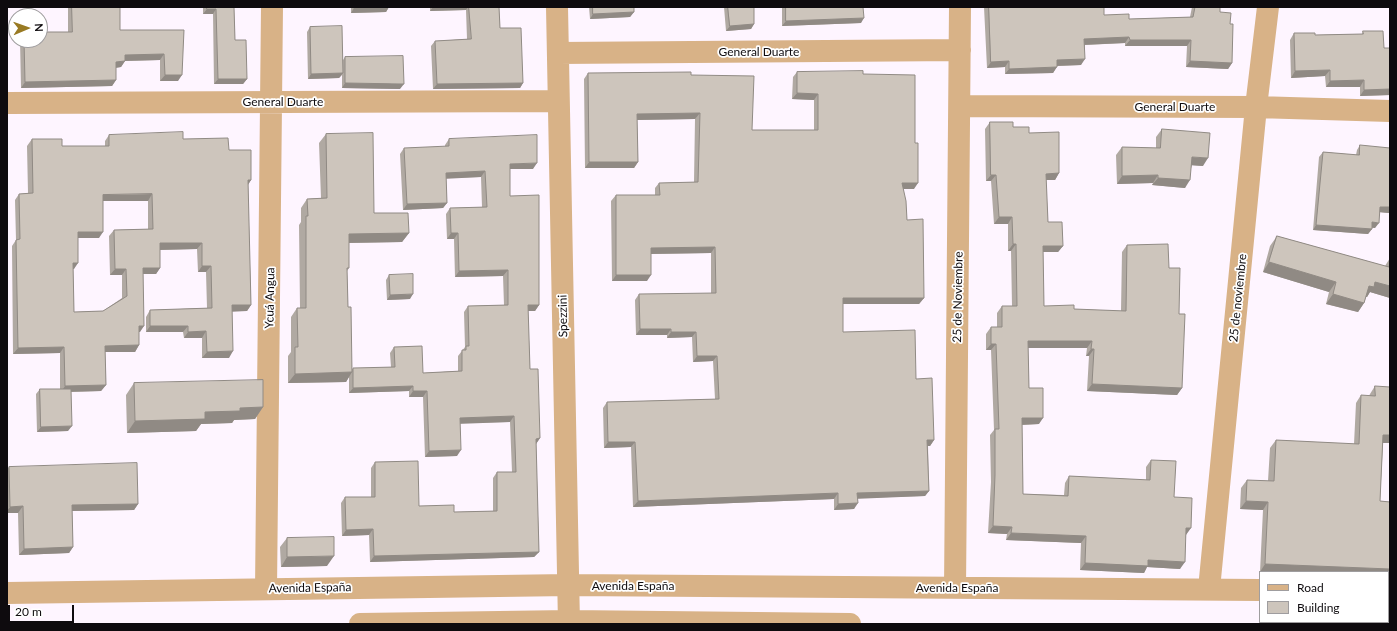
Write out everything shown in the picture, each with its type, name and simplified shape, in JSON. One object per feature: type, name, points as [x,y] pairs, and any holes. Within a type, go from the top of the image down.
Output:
[{"type":"street","name":"Ycuá Angua","points":[[266,589],[272,7]]},
{"type":"street","name":"Spezzini","points":[[557,7],[569,622]]},
{"type":"street","name":"25 de Noviembre","points":[[955,588],[960,7]]},
{"type":"street","name":"25 de noviembre","points":[[1209,589],[1256,107],[1268,7]]},
{"type":"street","name":"General Duarte","points":[[558,53],[960,50]]},
{"type":"street","name":"General Duarte","points":[[7,103],[558,101]]},
{"type":"street","name":"General Duarte","points":[[960,106],[1256,107],[1390,111]]},
{"type":"street","name":"Avenida España","points":[[7,593],[569,585],[1259,590]]},
{"type":"street","points":[[360,624],[569,622],[850,624]]},
{"type":"building","points":[[72,7],[120,7],[120,30],[184,30],[182,75],[165,75],[164,54],[125,55],[125,61],[116,62],[116,80],[25,82],[24,48],[48,48],[48,32],[72,32]]},
{"type":"building","points":[[207,7],[234,7],[235,40],[246,40],[247,79],[218,79],[216,9],[207,9]]},
{"type":"building","points":[[354,7],[379,7],[354,8]]},
{"type":"building","points":[[469,7],[499,7],[500,28],[521,28],[523,83],[437,84],[435,41],[471,39]]},
{"type":"building","points":[[593,7],[634,7],[634,12],[593,14]]},
{"type":"building","points":[[728,7],[754,7],[754,24],[730,26]]},
{"type":"building","points":[[786,7],[863,7],[864,18],[786,21]]},
{"type":"building","points":[[989,7],[1104,7],[1104,15],[1129,14],[1129,19],[1193,17],[1195,7],[1220,7],[1220,12],[1231,13],[1230,24],[1233,24],[1232,63],[1190,61],[1191,40],[1130,40],[1129,37],[1084,39],[1085,59],[1057,60],[1057,67],[1009,69],[1009,61],[991,62]]},
{"type":"building","points":[[342,26],[343,73],[311,74],[310,27]]},
{"type":"building","points":[[1363,31],[1383,31],[1384,48],[1390,48],[1390,89],[1364,90],[1364,80],[1330,81],[1330,70],[1295,71],[1294,33],[1315,33],[1315,35],[1363,34]]},
{"type":"building","points":[[403,56],[404,84],[345,83],[345,57]]},
{"type":"building","points":[[863,71],[863,74],[915,75],[915,143],[918,143],[918,183],[902,183],[906,201],[907,220],[923,219],[924,298],[843,298],[843,332],[915,330],[916,379],[932,378],[934,440],[927,440],[929,491],[857,493],[858,503],[838,504],[838,493],[638,501],[635,442],[608,442],[607,402],[719,399],[717,356],[697,356],[696,332],[671,332],[671,329],[640,329],[639,294],[716,293],[715,247],[651,248],[651,275],[616,275],[616,195],[660,195],[659,183],[698,182],[700,113],[637,114],[638,162],[589,162],[588,73],[691,72],[691,75],[754,76],[752,130],[818,130],[818,94],[797,93],[797,72]]},
{"type":"building","points":[[990,122],[1013,122],[1013,127],[1029,127],[1029,133],[1059,132],[1059,173],[1046,174],[1048,222],[1062,222],[1063,246],[1043,246],[1044,306],[1074,305],[1074,309],[1126,311],[1127,245],[1168,244],[1169,268],[1180,268],[1179,314],[1185,314],[1182,388],[1092,384],[1094,349],[1091,349],[1092,341],[1028,341],[1029,388],[1043,388],[1043,418],[1022,418],[1023,494],[1068,496],[1069,476],[1150,480],[1151,460],[1176,461],[1174,497],[1192,498],[1191,528],[1186,528],[1185,562],[1148,560],[1148,566],[1085,563],[1086,536],[1011,533],[1012,527],[993,526],[995,429],[999,429],[996,344],[991,344],[991,327],[1002,327],[1002,306],[1017,306],[1016,244],[1013,244],[1012,217],[999,217],[996,175],[991,175]]},
{"type":"building","points":[[1162,129],[1210,133],[1208,158],[1192,157],[1190,180],[1158,178],[1158,175],[1122,176],[1122,147],[1160,148]]},
{"type":"building","points":[[183,132],[183,139],[228,138],[229,150],[251,150],[251,180],[248,180],[251,305],[232,305],[233,351],[207,352],[206,331],[188,332],[188,326],[150,326],[150,310],[212,308],[211,266],[202,266],[202,243],[160,243],[160,268],[143,268],[144,326],[139,326],[139,345],[105,346],[106,385],[65,386],[64,347],[18,348],[16,240],[20,239],[19,194],[33,193],[32,139],[62,139],[62,146],[109,146],[109,135]],"holes":[[[152,194],[153,229],[114,230],[115,269],[126,269],[127,296],[103,311],[74,312],[73,263],[78,263],[78,232],[103,232],[103,195]]]},
{"type":"building","points":[[373,133],[374,213],[408,213],[409,233],[349,234],[349,268],[347,268],[348,307],[351,307],[352,372],[295,374],[295,347],[298,347],[297,308],[306,308],[307,199],[327,198],[326,134]]},
{"type":"building","points":[[537,135],[537,163],[510,164],[510,196],[539,195],[539,305],[528,305],[530,369],[538,369],[540,438],[536,439],[539,552],[374,556],[373,529],[346,530],[345,497],[375,497],[375,462],[418,461],[419,506],[454,505],[454,512],[497,511],[497,472],[516,472],[514,416],[460,418],[461,450],[429,451],[427,391],[413,391],[413,386],[353,388],[353,368],[395,367],[394,347],[422,346],[423,373],[462,371],[462,350],[466,350],[466,346],[469,346],[468,306],[508,305],[508,270],[459,271],[458,233],[451,233],[450,208],[487,207],[485,171],[446,173],[447,203],[407,204],[404,148],[449,146],[449,139]]},
{"type":"building","points":[[1360,145],[1390,148],[1390,207],[1380,207],[1379,223],[1372,222],[1372,229],[1316,225],[1323,152],[1359,155]]},
{"type":"building","points":[[1277,236],[1389,267],[1390,263],[1390,286],[1375,282],[1374,287],[1369,286],[1364,303],[1333,294],[1336,282],[1269,262]]},
{"type":"building","points":[[413,274],[413,294],[390,295],[389,275]]},
{"type":"building","points":[[263,380],[263,407],[240,408],[240,411],[205,412],[205,419],[135,421],[134,383]]},
{"type":"building","points":[[1375,386],[1390,387],[1390,435],[1383,435],[1380,501],[1390,502],[1390,569],[1265,564],[1268,502],[1246,501],[1247,480],[1274,481],[1276,440],[1359,444],[1361,395],[1375,396]]},
{"type":"building","points":[[40,389],[71,389],[72,426],[41,427]]},
{"type":"building","points":[[137,463],[138,504],[72,505],[73,547],[24,549],[23,506],[10,507],[9,467]]},
{"type":"building","points":[[334,537],[334,556],[287,557],[287,538]]}]
